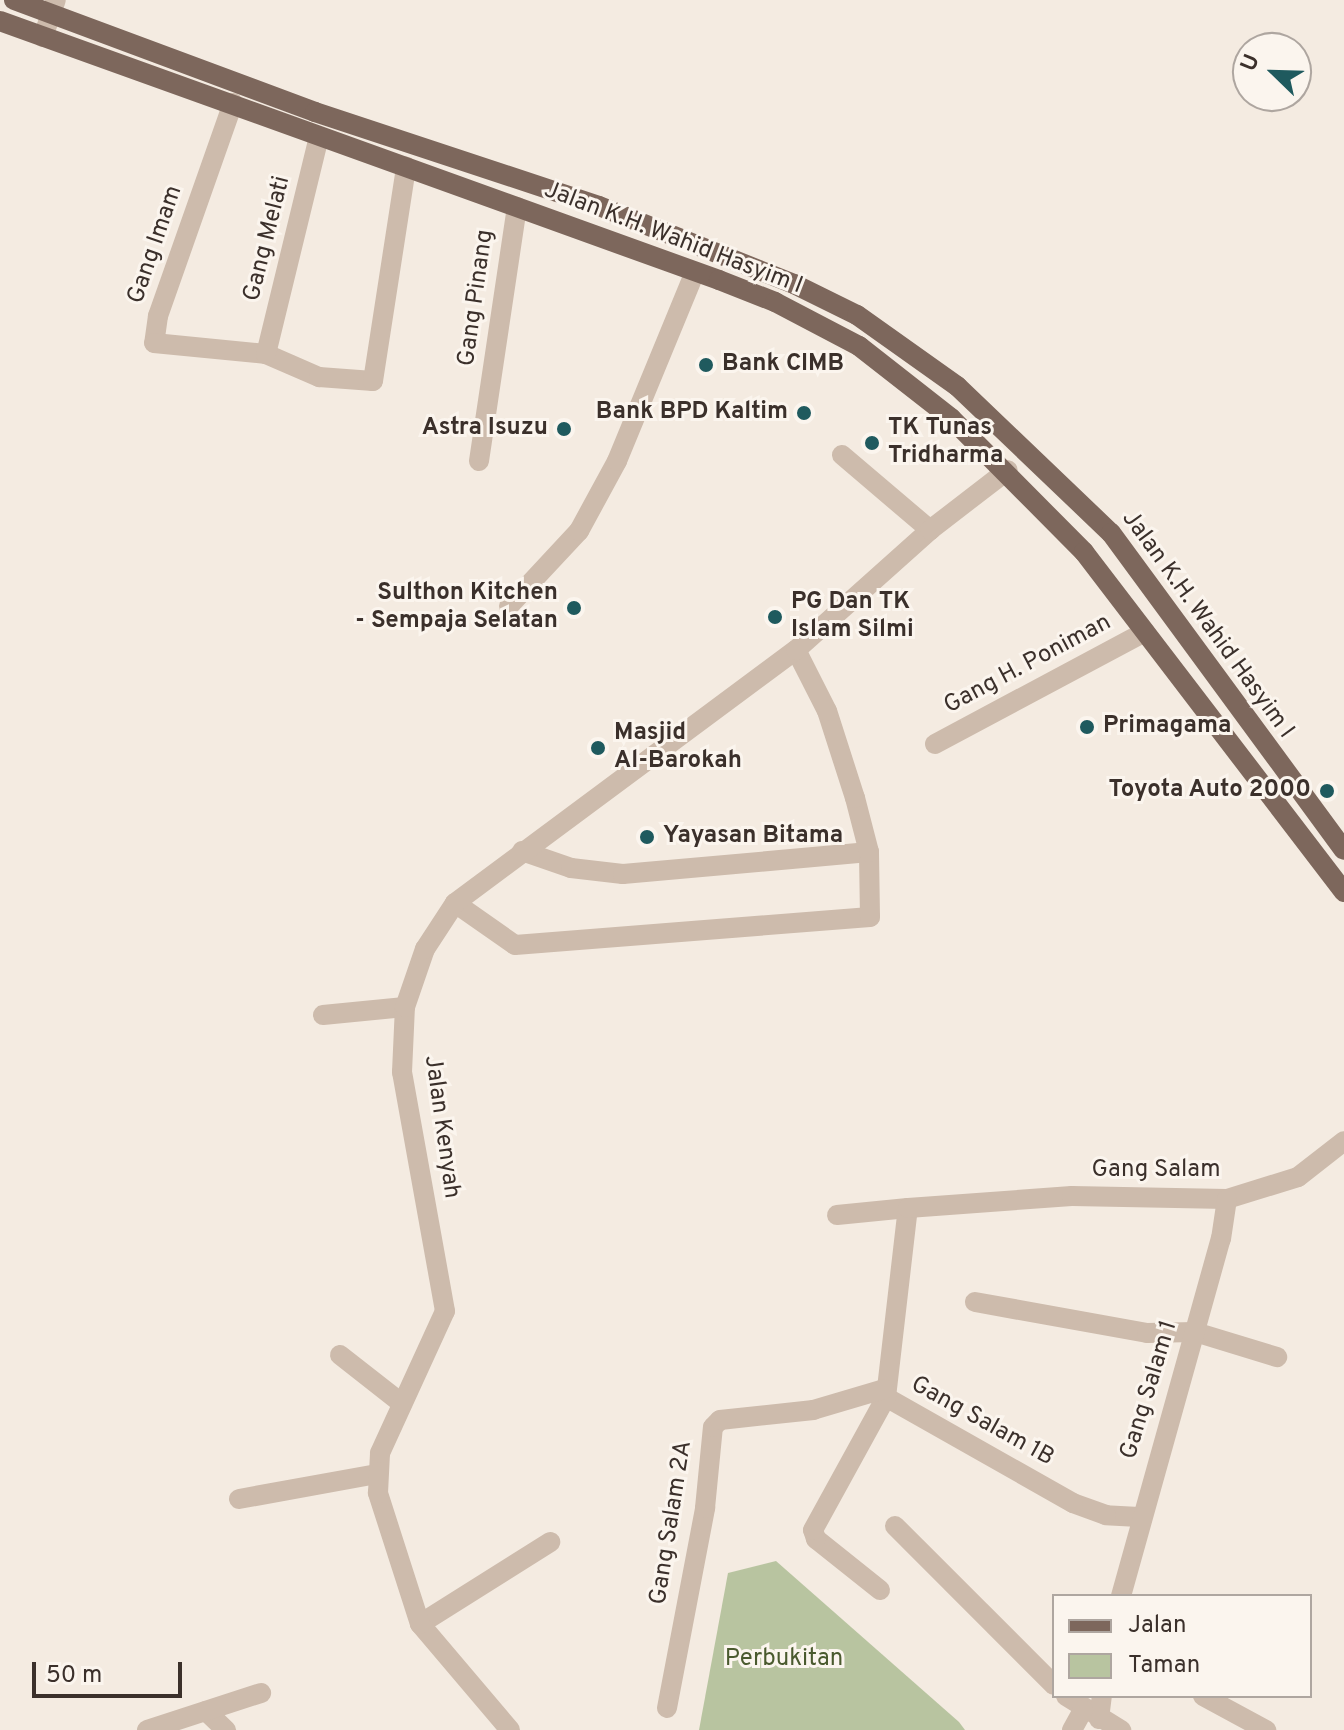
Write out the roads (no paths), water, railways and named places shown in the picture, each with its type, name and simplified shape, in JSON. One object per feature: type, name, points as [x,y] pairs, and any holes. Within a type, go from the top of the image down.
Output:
[{"type":"main road","name":"Jalan K.H. Wahid Hasyim I","points":[[14,0],[53,7],[315,112],[599,206],[794,284],[857,315],[957,386],[1111,533],[1344,850]]},
{"type":"main road","name":"Jalan K.H. Wahid Hasyim I","points":[[0,21],[775,302],[859,346],[1008,470],[1084,552],[1344,892]]},
{"type":"main road","points":[[541,215],[550,189]]},
{"type":"main road","points":[[587,233],[599,206]]},
{"type":"main road","points":[[1084,552],[1111,533]]},
{"type":"street","points":[[43,37],[53,7]]},
{"type":"street","name":"Gang Imam","points":[[233,103],[152,336],[154,343],[165,346],[266,354]]},
{"type":"street","name":"Gang Melati","points":[[266,354],[319,136]]},
{"type":"street","points":[[266,354],[342,383],[373,381],[406,167]]},
{"type":"street","name":"Gang Pinang","points":[[479,461],[517,207]]},
{"type":"street","points":[[509,606],[579,531],[617,461],[695,272]]},
{"type":"street","points":[[842,455],[930,530]]},
{"type":"street","name":"Jalan Kenyah","points":[[510,1730],[420,1624],[381,1513],[377,1474],[400,1402],[445,1311],[402,1072],[405,1007],[429,940],[455,903],[796,650],[930,530],[1008,470]]},
{"type":"street","name":"Gang H. Poniman","points":[[935,744],[1145,632]]},
{"type":"street","points":[[455,903],[501,940],[515,945],[862,920],[872,911],[869,852],[827,711],[796,650]]},
{"type":"street","points":[[522,851],[571,868],[623,874],[869,852]]},
{"type":"street","points":[[323,1015],[405,1007]]},
{"type":"street","name":"Gang Salam","points":[[908,1208],[952,1201],[1114,1196],[1227,1199],[1298,1177],[1344,1141]]},
{"type":"street","name":"Gang Salam 1","points":[[1121,1594],[1139,1517],[1221,1239],[1227,1199]]},
{"type":"street","points":[[837,1215],[908,1208]]},
{"type":"street","name":"Gang Salam 1B","points":[[908,1208],[885,1393],[1081,1506],[1139,1517]]},
{"type":"street","points":[[975,1302],[1147,1333],[1195,1332],[1277,1357]]},
{"type":"street","points":[[340,1355],[400,1402]]},
{"type":"street","points":[[880,1590],[816,1539],[813,1530],[885,1393]]},
{"type":"street","name":"Gang Salam 2A","points":[[667,1708],[705,1508],[713,1427],[720,1420],[813,1410],[885,1393]]},
{"type":"street","points":[[239,1499],[377,1474]]},
{"type":"street","points":[[895,1526],[1052,1683]]},
{"type":"street","points":[[420,1624],[550,1542]]},
{"type":"street","points":[[147,1730],[261,1693]]},
{"type":"street","points":[[1069,1698],[1121,1730]]},
{"type":"street","points":[[1072,1730],[1091,1714],[1101,1698]]},
{"type":"street","points":[[1207,1698],[1266,1730]]},
{"type":"street","points":[[206,1711],[226,1730]]},
{"type":"place","name":"Bank CIMB","points":[[706,365]]},
{"type":"place","name":"Bank BPD Kaltim","points":[[804,413]]},
{"type":"place","name":"Astra Isuzu","points":[[564,429]]},
{"type":"place","name":"TK Tunas Tridharma","points":[[872,443]]},
{"type":"place","name":"Sulthon Kitchen - Sempaja Selatan","points":[[574,608]]},
{"type":"place","name":"PG Dan TK Islam Silmi","points":[[775,617]]},
{"type":"place","name":"Primagama","points":[[1087,727]]},
{"type":"place","name":"Masjid Al-Barokah","points":[[598,748]]},
{"type":"place","name":"Toyota Auto 2000","points":[[1327,791]]},
{"type":"place","name":"Yayasan Bitama","points":[[647,837]]},
{"type":"park label","name":"Perbukitan","points":[[784,1660]]}]
